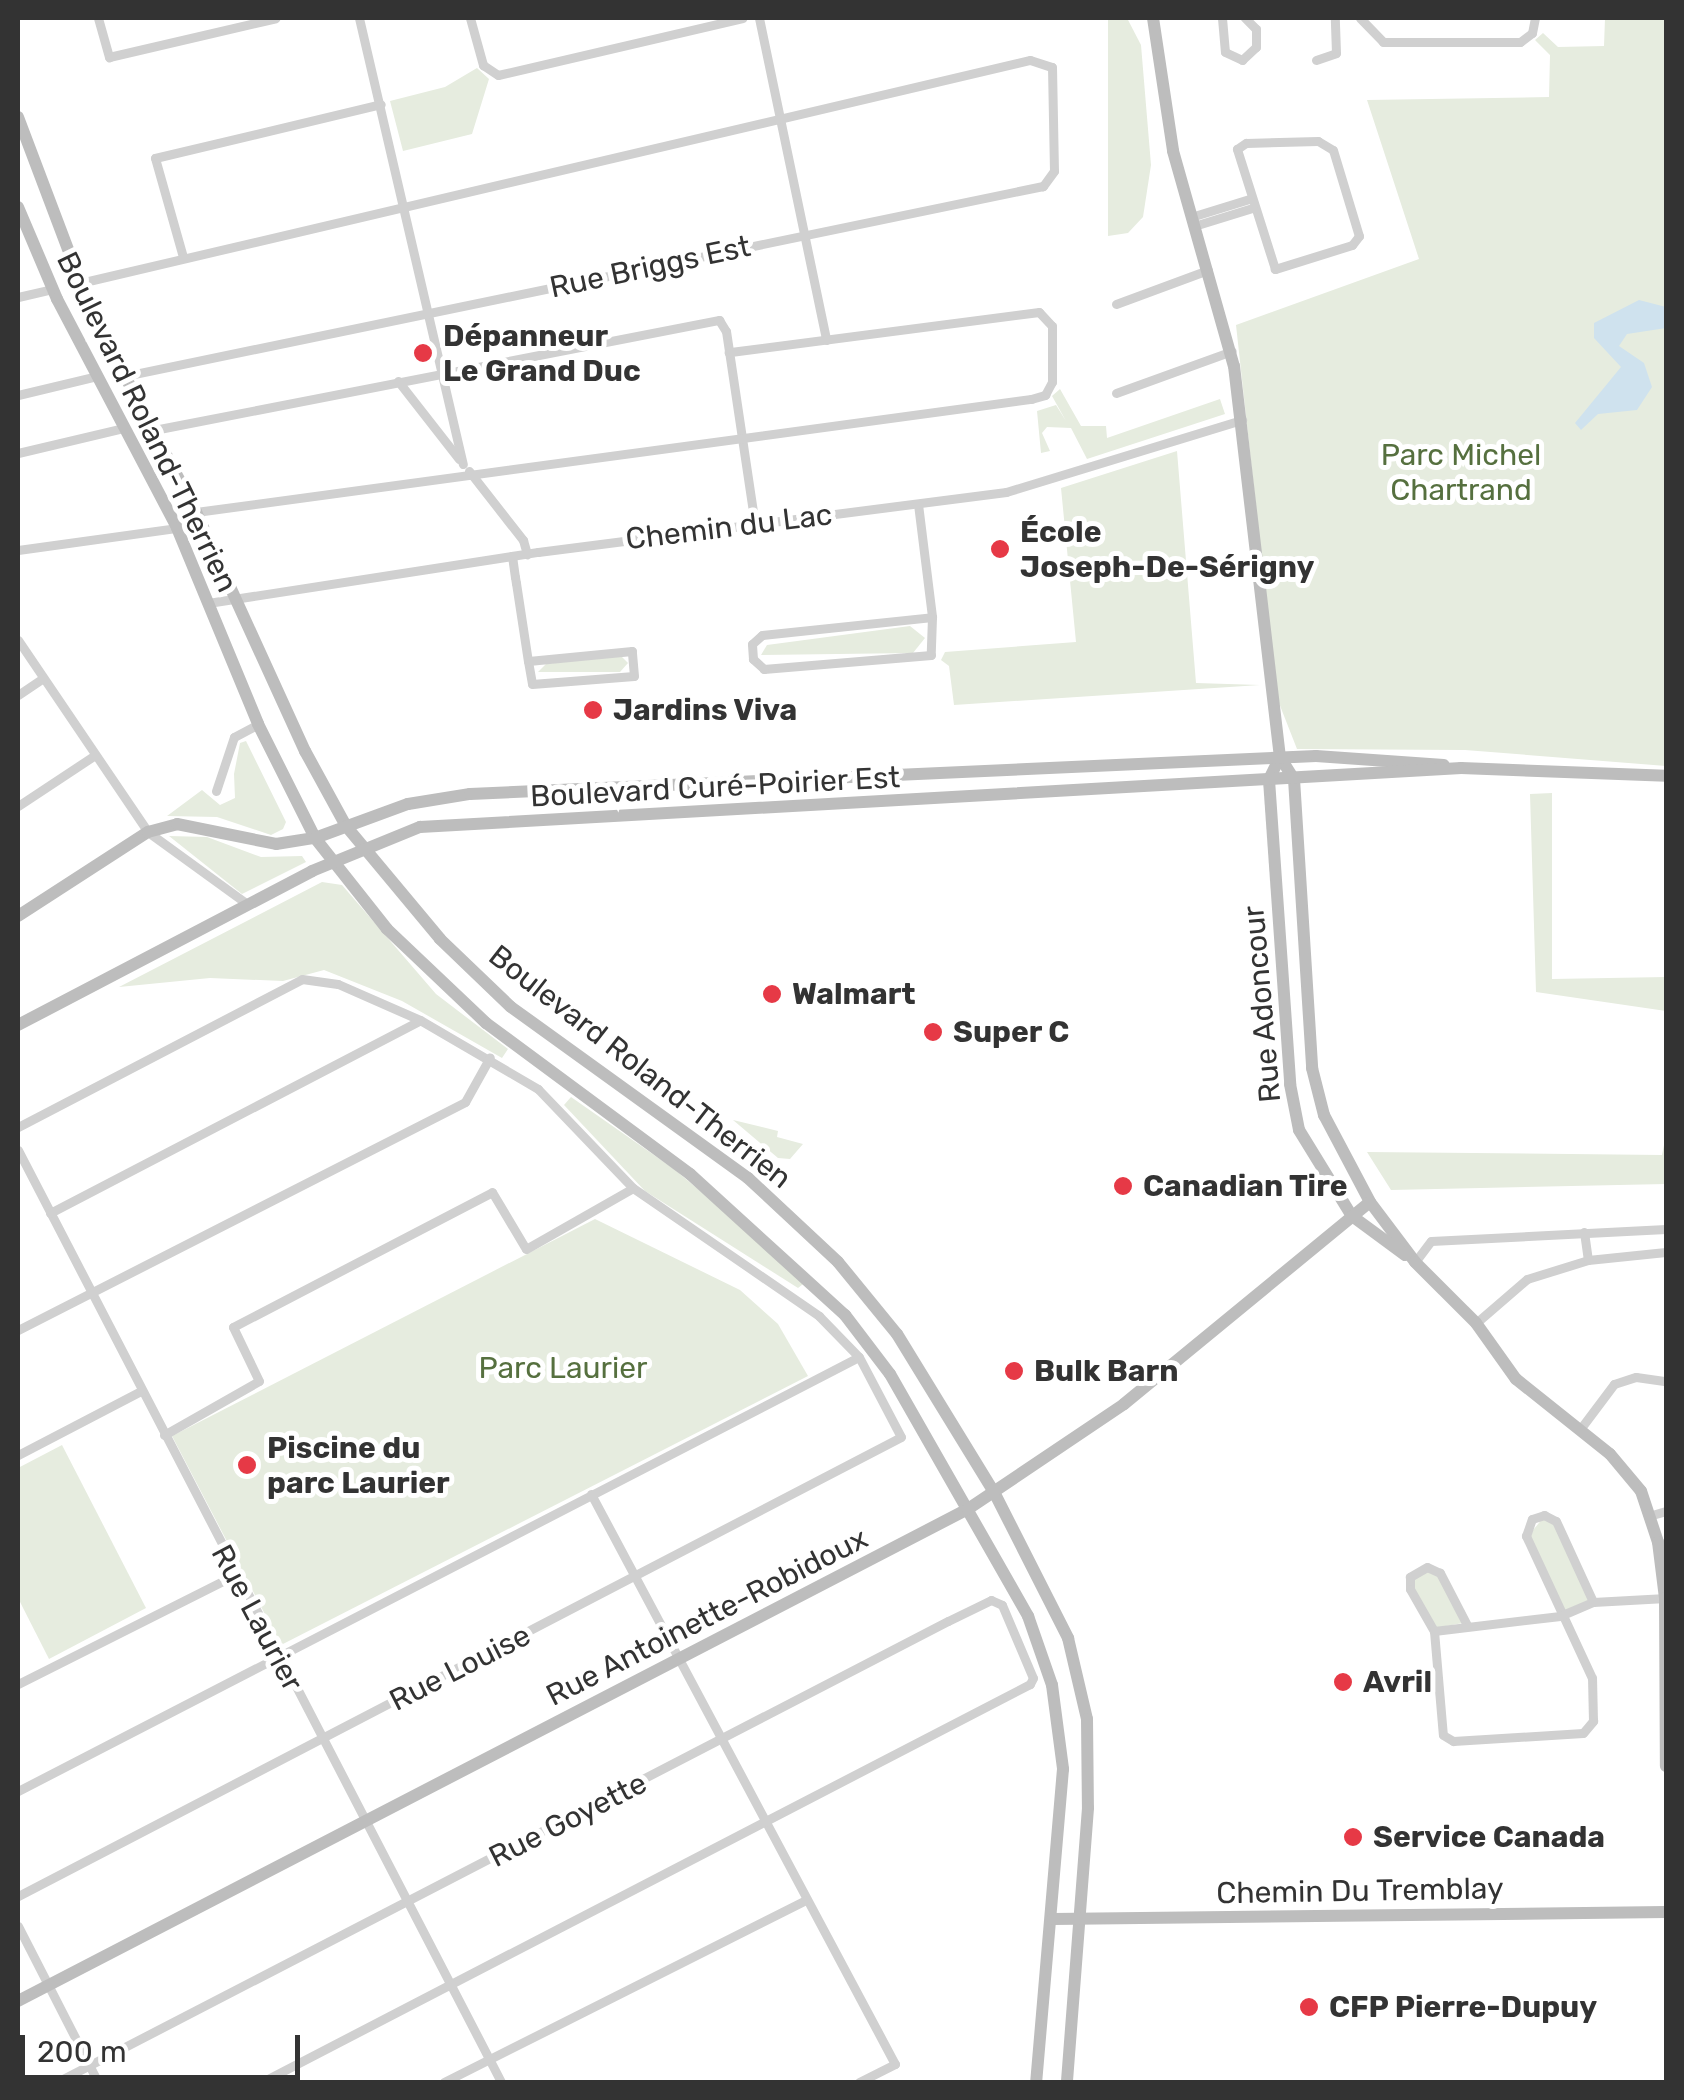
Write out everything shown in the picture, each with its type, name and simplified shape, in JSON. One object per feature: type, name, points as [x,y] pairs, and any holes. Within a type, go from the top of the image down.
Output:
[{"type":"main road","name":"Rue Adoncour","points":[[1153,18],[1166,118],[1192,222],[1232,351],[1280,757],[1294,779],[1312,1068],[1324,1115],[1370,1202],[1415,1262],[1476,1323],[1516,1378],[1627,1471],[1652,1515],[1666,1598],[1666,1766]]},
{"type":"main road","name":"Boulevard Roland-Therrien","points":[[18,117],[80,283],[196,512],[304,751],[346,826],[440,939],[511,1006],[748,1178],[838,1262],[897,1334],[994,1492],[1068,1638],[1082,1679],[1091,1764],[1066,2082]]},
{"type":"main road","name":"Boulevard Roland-Therrien","points":[[18,206],[52,290],[176,528],[258,724],[315,838],[386,930],[486,1024],[690,1174],[806,1274],[890,1374],[1028,1616],[1052,1685],[1064,1769],[1054,1919],[1036,2082]]},
{"type":"main road","name":"Boulevard Curé-Poirier Est","points":[[148,832],[199,824],[266,843],[315,838],[408,804],[470,794],[1280,757],[1362,755],[1461,768]]},
{"type":"main road","name":"Rue Adoncour","points":[[1280,757],[1269,780],[1290,1084],[1299,1130],[1352,1216],[1415,1262]]},
{"type":"main road","name":"Boulevard Curé-Poirier Est","points":[[18,1025],[364,846],[420,827],[1461,768],[1616,769],[1666,776]]},
{"type":"main road","points":[[18,916],[148,832]]},
{"type":"main road","name":"Rue Antoinette-Robidoux","points":[[18,2001],[968,1509],[1124,1404],[1370,1202]]},
{"type":"main road","name":"Chemin Du Tremblay","points":[[1054,1919],[1666,1912]]},
{"type":"street","points":[[98,18],[110,57],[276,18]]},
{"type":"street","points":[[358,18],[407,207],[442,373],[467,468]]},
{"type":"street","points":[[470,18],[483,65],[498,75],[742,18]]},
{"type":"street","points":[[759,18],[809,234],[826,340]]},
{"type":"street","points":[[1222,18],[1225,52],[1242,60],[1256,46],[1256,29],[1246,18]]},
{"type":"street","points":[[1316,60],[1336,54],[1336,18]]},
{"type":"street","points":[[1360,18],[1383,42],[1520,42],[1532,33],[1535,18]]},
{"type":"street","name":"Rue Briggs Est","points":[[125,376],[1045,185],[1054,175],[1054,76],[1044,60],[784,118]]},
{"type":"street","points":[[183,257],[155,158],[381,104]]},
{"type":"street","points":[[80,283],[784,118]]},
{"type":"street","points":[[1322,142],[1333,150],[1358,236],[1352,244],[1275,270],[1250,203],[1236,155],[1240,144],[1322,142]]},
{"type":"street","points":[[1192,222],[1250,203]]},
{"type":"street","points":[[1116,304],[1208,270]]},
{"type":"street","points":[[18,297],[52,290]]},
{"type":"street","points":[[196,512],[467,468],[742,437],[1042,396],[1052,382],[1052,332],[1049,318],[1039,312],[729,352]]},
{"type":"street","points":[[154,430],[719,320],[729,352],[755,524]]},
{"type":"street","points":[[1116,393],[1232,351]]},
{"type":"street","points":[[18,395],[97,376]]},
{"type":"street","points":[[398,381],[523,540],[527,554]]},
{"type":"street","name":"Chemin du Lac","points":[[208,603],[235,595],[512,556],[1032,487],[1242,420]]},
{"type":"street","points":[[18,453],[124,428]]},
{"type":"street","points":[[918,504],[932,617],[934,649],[924,658],[764,669],[752,659],[752,644],[762,635],[932,617]]},
{"type":"street","points":[[18,550],[176,528]]},
{"type":"street","points":[[512,556],[528,661],[532,684],[634,676],[632,651],[528,661]]},
{"type":"street","points":[[18,640],[148,832],[248,904]]},
{"type":"street","points":[[18,695],[43,678]]},
{"type":"street","points":[[216,791],[234,737],[258,724]]},
{"type":"street","points":[[18,806],[94,755]]},
{"type":"street","points":[[18,1128],[302,979],[338,984],[420,1020],[490,1057],[549,1098],[633,1188],[798,1298],[859,1357],[18,1791]]},
{"type":"street","points":[[50,1213],[420,1020]]},
{"type":"street","points":[[18,1330],[465,1102],[490,1057]]},
{"type":"street","name":"Rue Laurier","points":[[18,1150],[233,1576],[501,2082]]},
{"type":"street","points":[[164,1435],[259,1381],[233,1327],[492,1192],[526,1249],[633,1188]]},
{"type":"street","points":[[1415,1262],[1431,1241],[1666,1229]]},
{"type":"street","points":[[1584,1232],[1588,1260]]},
{"type":"street","points":[[1476,1323],[1527,1279],[1588,1260],[1666,1252]]},
{"type":"street","name":"Rue Louise","points":[[18,1896],[901,1437],[859,1357]]},
{"type":"street","points":[[1580,1428],[1614,1384],[1636,1377],[1666,1381]]},
{"type":"street","points":[[18,1455],[141,1391]]},
{"type":"street","points":[[590,1494],[895,2064],[859,2082]]},
{"type":"street","points":[[1652,1515],[1666,1511]]},
{"type":"street","points":[[1467,1625],[1440,1573],[1426,1567],[1410,1576],[1410,1589],[1434,1630],[1443,1734],[1452,1741],[1582,1733],[1593,1721],[1592,1678],[1526,1536],[1532,1519],[1544,1515],[1556,1521],[1593,1602]]},
{"type":"street","points":[[18,1684],[233,1576]]},
{"type":"street","points":[[1434,1630],[1560,1616],[1593,1602],[1666,1598]]},
{"type":"street","name":"Rue Goyette","points":[[56,2082],[991,1600],[1002,1605],[1033,1678],[1030,1684],[766,1824]]},
{"type":"street","points":[[262,2082],[766,1824]]},
{"type":"street","points":[[444,2082],[806,1900]]},
{"type":"street","points":[[18,1926],[98,2082]]},
{"type":"green space","points":[[1108,18],[1127,18],[1141,45],[1151,165],[1143,217],[1128,233],[1108,236]]},
{"type":"green space","name":"Parc Michel Chartrand","points":[[1605,18],[1666,18],[1666,766],[1465,750],[1297,749],[1277,698],[1236,325],[1419,259],[1367,100],[1549,97],[1550,55],[1535,40],[1543,33],[1558,47],[1604,46]]},
{"type":"green space","points":[[477,68],[489,79],[472,134],[403,151],[390,101],[445,87]]},
{"type":"green space","points":[[1060,389],[1081,426],[1106,426],[1107,438],[1220,399],[1225,414],[1087,459],[1071,428],[1047,427],[1042,433],[1050,451],[1041,453],[1037,411],[1056,405],[1066,421],[1052,396]]},
{"type":"green space","points":[[1177,451],[1196,683],[1260,685],[954,705],[949,666],[941,660],[945,652],[1076,642],[1061,488]]},
{"type":"green space","points":[[910,626],[925,638],[913,653],[761,655],[767,645]]},
{"type":"green space","points":[[620,655],[628,663],[620,672],[538,672],[546,664]]},
{"type":"green space","points":[[246,741],[286,822],[283,829],[271,835],[217,817],[167,816],[202,790],[220,805],[235,798],[234,774],[240,743]]},
{"type":"green space","points":[[1552,793],[1552,979],[1666,977],[1666,1011],[1536,992],[1530,794]]},
{"type":"green space","points":[[169,836],[207,837],[261,857],[302,856],[306,862],[242,894]]},
{"type":"green space","points":[[322,882],[342,885],[436,994],[508,1049],[502,1058],[402,1001],[324,970],[283,981],[210,978],[119,987]]},
{"type":"green space","points":[[571,1097],[674,1169],[807,1281],[798,1288],[645,1191],[564,1105]]},
{"type":"green space","points":[[733,1120],[778,1131],[777,1137],[803,1144],[790,1159],[778,1158]]},
{"type":"green space","points":[[1666,1135],[1666,1184],[1391,1190],[1367,1152],[1662,1155]]},
{"type":"green space","name":"Parc Laurier","points":[[595,1219],[740,1290],[778,1324],[808,1376],[281,1645],[172,1436]]},
{"type":"green space","points":[[62,1445],[146,1608],[49,1659],[18,1598],[18,1468]]},
{"type":"green space","points":[[1543,1518],[1554,1523],[1589,1600],[1562,1612],[1529,1535]]},
{"type":"green space","points":[[1427,1570],[1438,1575],[1463,1623],[1435,1628],[1413,1589],[1413,1578]]},
{"type":"water","points":[[1639,300],[1666,307],[1666,328],[1627,334],[1619,346],[1644,363],[1652,387],[1637,410],[1598,414],[1581,430],[1575,423],[1621,367],[1594,338],[1594,323]]},
{"type":"place","name":"Dépanneur Le Grand Duc","points":[[423,353]]},
{"type":"place","name":"École Joseph-De-Sérigny","points":[[1000,549]]},
{"type":"place","name":"Jardins Viva","points":[[593,710]]},
{"type":"place","name":"Walmart","points":[[772,994]]},
{"type":"place","name":"Super C","points":[[933,1032]]},
{"type":"place","name":"Canadian Tire","points":[[1123,1186]]},
{"type":"place","name":"Bulk Barn","points":[[1014,1371]]},
{"type":"place","name":"Piscine du parc Laurier","points":[[247,1465]]},
{"type":"place","name":"Avril","points":[[1343,1682]]},
{"type":"place","name":"Service Canada","points":[[1353,1837]]},
{"type":"place","name":"CFP Pierre-Dupuy","points":[[1309,2007]]}]
